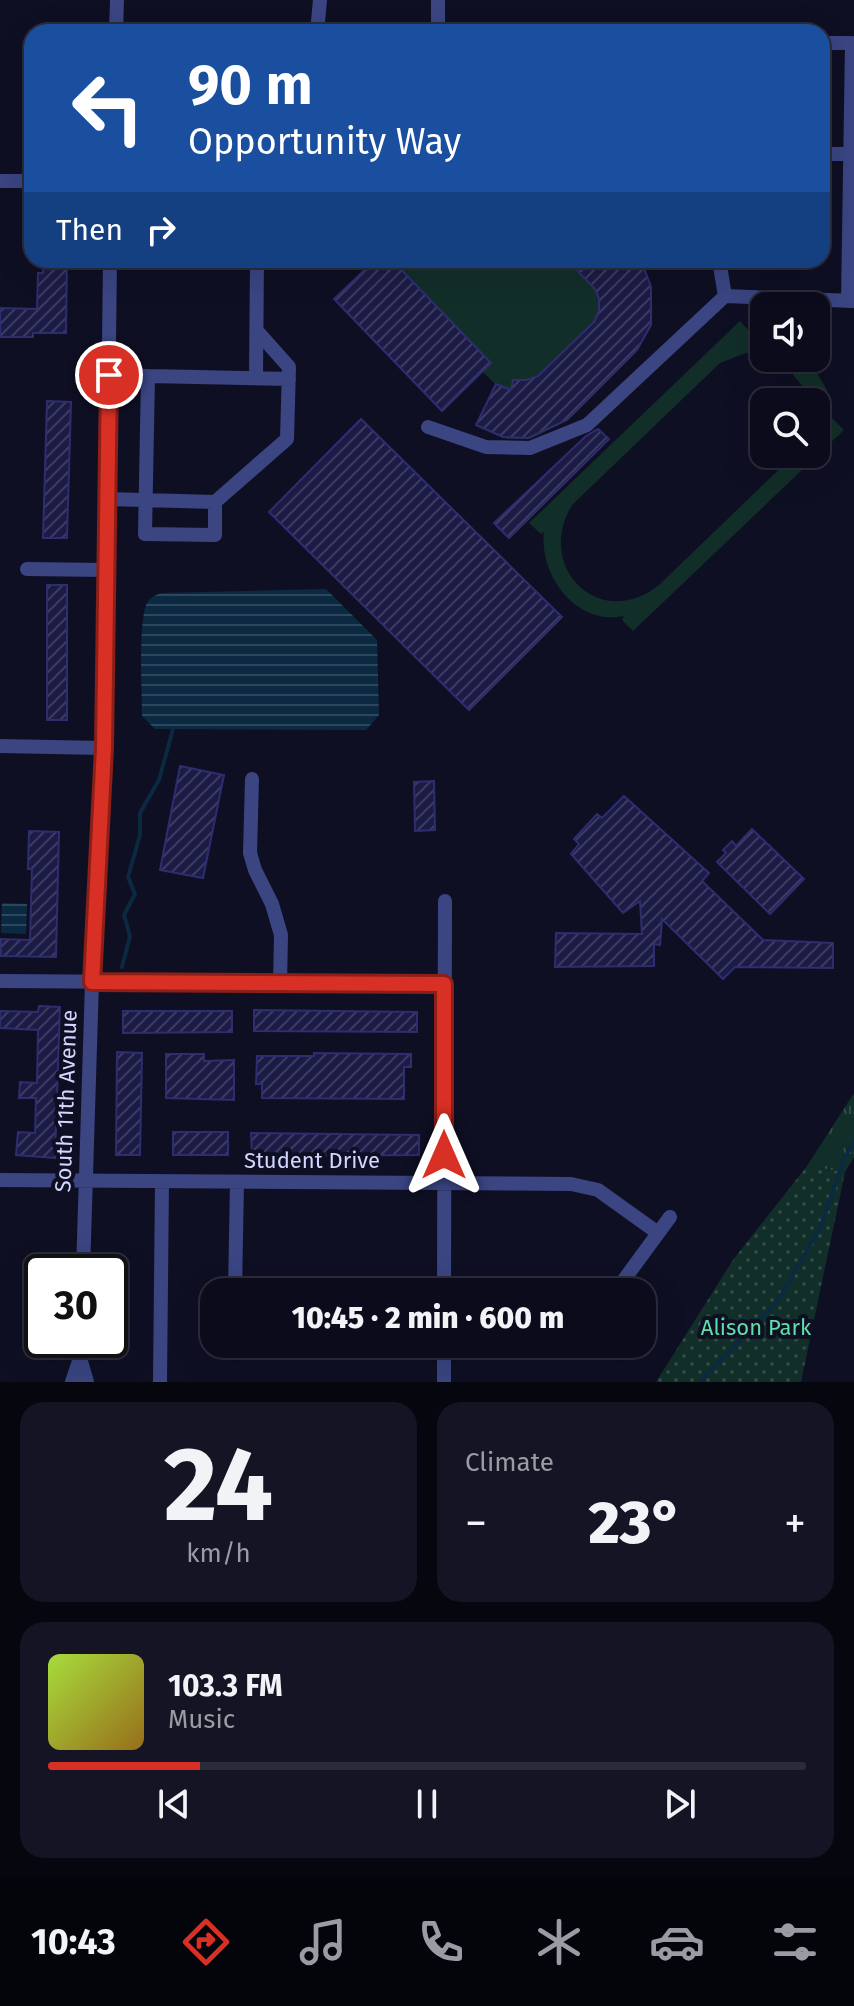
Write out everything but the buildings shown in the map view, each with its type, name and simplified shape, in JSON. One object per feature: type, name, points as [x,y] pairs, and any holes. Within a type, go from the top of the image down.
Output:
[{"type":"street","points":[[116,24],[117,0]]},
{"type":"street","points":[[318,24],[320,0]]},
{"type":"street","points":[[438,0],[438,24]]},
{"type":"street","points":[[428,427],[486,447],[530,448],[587,425],[725,296],[851,301],[852,43],[830,43]]},
{"type":"street","points":[[830,154],[852,154]]},
{"type":"street","points":[[0,181],[24,181]]},
{"type":"street","name":"South 11th Avenue","points":[[83,1254],[92,982],[104,748],[110,268]]},
{"type":"street","points":[[256,378],[257,268]]},
{"type":"street","points":[[720,268],[725,296]]},
{"type":"street","points":[[107,499],[215,502],[287,439],[289,367],[257,331]]},
{"type":"street","points":[[109,375],[289,379]]},
{"type":"street","points":[[148,376],[145,534],[215,535],[215,502]]},
{"type":"street","points":[[27,569],[106,570]]},
{"type":"street","points":[[0,746],[104,748]]},
{"type":"street","points":[[252,779],[250,853],[272,904],[281,935],[280,984]]},
{"type":"street","points":[[444,1278],[445,901]]},
{"type":"street","points":[[0,981],[444,984]]},
{"type":"street","name":"Student Drive","points":[[0,1180],[586,1186],[612,1198],[658,1233]]},
{"type":"street","points":[[160,1382],[162,1182]]},
{"type":"street","points":[[235,1278],[237,1182]]},
{"type":"street","points":[[625,1278],[670,1217]]},
{"type":"street","points":[[72,1382],[80,1358]]},
{"type":"street","points":[[80,1358],[87,1382]]},
{"type":"street","points":[[444,1358],[444,1382]]},
{"type":"green space","points":[[367,268],[617,268],[651,325],[637,350],[567,420],[531,439],[507,439],[476,425],[496,385],[483,372],[442,411],[334,299]]},
{"type":"green space","points":[[740,321],[750,332],[750,353],[720,363],[572,505],[562,528],[561,551],[568,570],[580,586],[596,597],[616,601],[637,598],[659,585],[780,468],[804,468],[633,631],[622,620],[624,616],[607,617],[591,613],[564,594],[548,565],[544,532],[541,534],[529,523]]},
{"type":"green space","points":[[796,372],[817,372],[826,388],[804,388],[793,375]]},
{"type":"green space","points":[[830,419],[844,430],[830,443]]},
{"type":"green space","points":[[854,1093],[854,1157],[845,1172],[807,1166]]},
{"type":"green space","name":"Alison Park","points":[[807,1166],[845,1172],[801,1382],[656,1382],[733,1260]]},
{"type":"water","points":[[326,589],[377,640],[379,715],[366,730],[155,729],[142,716],[142,625],[147,603],[152,597],[162,593]]},
{"type":"water","points":[[2,903],[27,904],[26,934],[1,933]]},
{"type":"waterway","points":[[122,967],[130,936],[124,915],[135,894],[128,877],[140,835],[140,813],[159,780],[173,729]]},
{"type":"waterway","points":[[700,1382],[779,1299],[821,1226],[844,1159],[854,1142]]},
{"type":"route","points":[[109,375],[104,748],[92,982],[444,984],[444,1155]]}]
